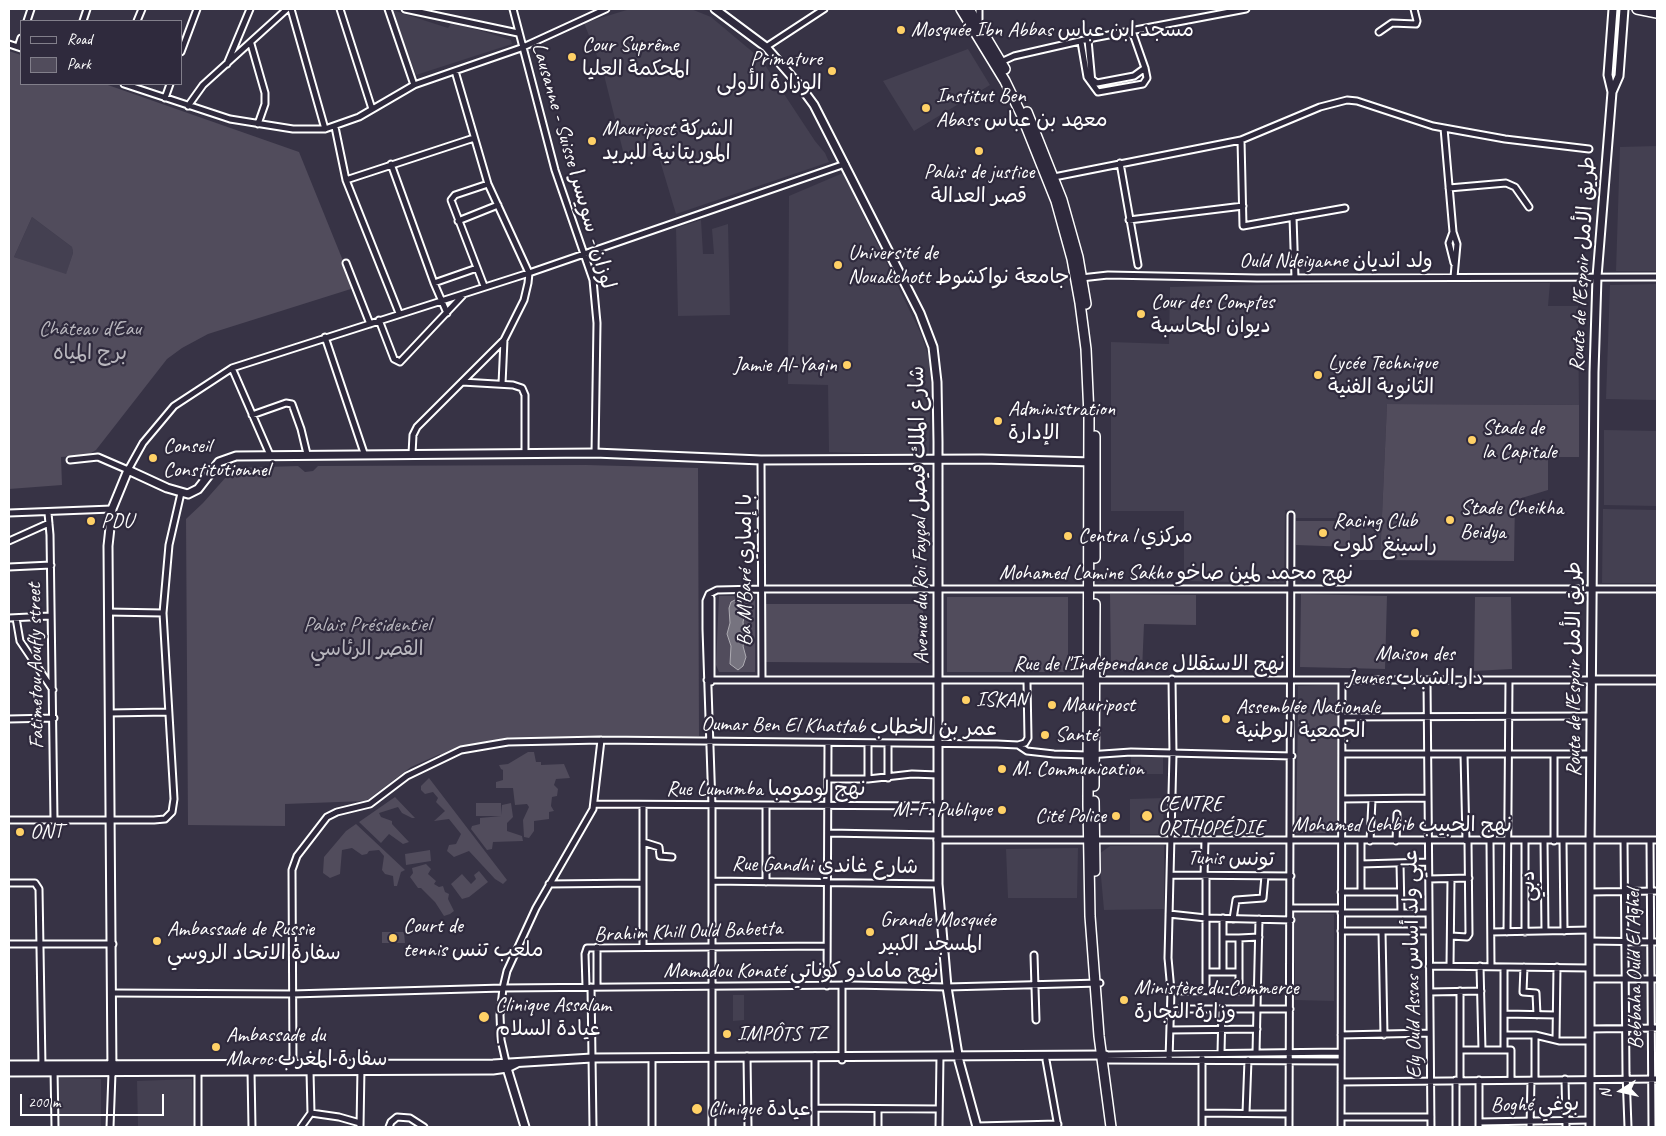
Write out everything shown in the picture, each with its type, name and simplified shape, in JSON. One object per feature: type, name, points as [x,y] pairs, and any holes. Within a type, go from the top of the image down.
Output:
[{"type":"highway","points":[[961,9],[977,27]]},
{"type":"highway","points":[[970,9],[977,27],[1027,113],[1054,177],[1070,225],[1079,278],[1087,362],[1093,462],[1091,840],[1097,984],[1111,1127]]},
{"type":"highway","points":[[1636,9],[1657,13]]},
{"type":"highway","points":[[998,63],[1048,178],[1079,278]]},
{"type":"highway","points":[[1104,1058],[1115,1127]]},
{"type":"street","points":[[182,49],[197,9]]},
{"type":"street","points":[[226,65],[250,9]]},
{"type":"street","points":[[188,106],[203,85],[289,9],[325,129]]},
{"type":"street","points":[[340,9],[372,109]]},
{"type":"street","points":[[388,9],[414,85]]},
{"type":"street","points":[[404,9],[518,33]]},
{"type":"street","name":"Lausanne - Suisse لوزان - سويسرا","points":[[513,9],[561,189],[585,252],[596,301],[595,453]]},
{"type":"street","points":[[127,85],[230,119],[293,129],[325,129],[335,127],[372,109],[414,85],[522,48],[606,9]]},
{"type":"street","name":"Avenue du Roi Fayçal شارع الملك فيصل","points":[[715,9],[766,47],[814,105],[846,164],[930,336],[935,356],[938,382],[938,884],[947,987],[959,1058],[977,1127]]},
{"type":"street","points":[[766,47],[824,9]]},
{"type":"street","points":[[977,27],[979,9]]},
{"type":"street","points":[[998,63],[1014,56],[1246,9]]},
{"type":"street","points":[[1379,32],[1392,23],[1416,24],[1417,20],[1414,9]]},
{"type":"street","name":"Route de l’Espoir طريق الأمل","points":[[1590,1124],[1590,754],[1597,277],[1612,92],[1608,75],[1613,9]]},
{"type":"street","name":"Route de l’Espoir طريق الأمل","points":[[1612,92],[1619,76],[1624,9]]},
{"type":"street","points":[[1081,42],[1087,77],[1098,92],[1143,84],[1147,78],[1145,68],[1132,31]]},
{"type":"street","points":[[1088,40],[1093,80],[1092,86]]},
{"type":"street","points":[[9,44],[20,48]]},
{"type":"street","points":[[251,44],[265,93],[265,104],[258,124]]},
{"type":"street","points":[[1093,80],[1097,83],[1134,76],[1145,68]]},
{"type":"street","points":[[412,454],[413,435],[417,427],[504,340],[524,300],[529,272],[488,184],[455,71]]},
{"type":"street","points":[[164,98],[170,85]]},
{"type":"street","points":[[1054,177],[1240,140],[1320,107],[1347,100],[1357,101],[1444,128],[1505,139],[1589,149]]},
{"type":"street","points":[[335,127],[346,180],[399,313]]},
{"type":"street","points":[[1444,128],[1453,232],[1449,243],[1454,264],[1454,277]]},
{"type":"street","points":[[346,180],[474,138]]},
{"type":"street","points":[[1240,140],[1243,226],[1345,208]]},
{"type":"street","points":[[1120,163],[1128,220],[1138,265]]},
{"type":"street","points":[[391,164],[434,283],[447,313]]},
{"type":"street","points":[[110,1127],[113,944],[108,546],[112,509],[128,470],[143,443],[174,406],[232,368],[783,188],[846,164]]},
{"type":"street","points":[[1449,188],[1506,183],[1515,187],[1529,207]]},
{"type":"street","points":[[484,286],[451,202],[452,197],[488,184]]},
{"type":"street","points":[[458,221],[498,206]]},
{"type":"street","points":[[1128,220],[1243,206]]},
{"type":"street","points":[[1294,217],[1295,278]]},
{"type":"street","points":[[346,264],[370,324]]},
{"type":"street","points":[[434,283],[477,268]]},
{"type":"street","name":"Ould Ndeiyanne ولد انديان","points":[[1079,278],[1108,275],[1295,278],[1657,277]]},
{"type":"street","points":[[380,320],[394,359],[400,362],[464,293]]},
{"type":"street","points":[[325,338],[364,453]]},
{"type":"street","points":[[502,384],[504,340]]},
{"type":"street","points":[[232,368],[270,455]]},
{"type":"street","points":[[462,382],[518,386],[524,390],[525,453]]},
{"type":"street","points":[[252,415],[286,403],[292,404],[307,454]]},
{"type":"street","points":[[70,460],[98,457],[181,493],[188,494],[195,492],[223,459],[236,456],[364,453],[595,453],[761,460],[1093,462]]},
{"type":"street","name":"Ba M'Baré با إمباري","points":[[761,460],[762,679]]},
{"type":"street","points":[[9,820],[154,820],[165,819],[172,812],[174,799],[163,613],[169,545],[181,493]]},
{"type":"street","points":[[9,513],[112,509]]},
{"type":"street","name":"Fatimetou Aoufly street","points":[[48,512],[54,718],[54,819]]},
{"type":"street","points":[[1288,1127],[1292,756],[1291,515]]},
{"type":"street","points":[[9,541],[49,523]]},
{"type":"street","points":[[9,567],[51,565]]},
{"type":"street","name":"Mohamed Lamine Sakho نهج محمد لمين صاخو","points":[[709,682],[711,598],[709,594],[717,590],[939,588],[1657,590]]},
{"type":"street","points":[[108,612],[163,613]]},
{"type":"street","points":[[9,618],[50,616]]},
{"type":"street","points":[[16,618],[18,632],[24,648],[53,690]]},
{"type":"street","name":"Rue de l'Indépendance نهج الاستقلال","points":[[709,682],[762,679],[1027,682],[1172,679],[1591,680]]},
{"type":"street","points":[[1169,1060],[1170,991],[1168,958],[1173,754],[1172,679]]},
{"type":"street","points":[[1341,1127],[1342,680]]},
{"type":"street","points":[[1507,932],[1506,840],[1509,680]]},
{"type":"street","points":[[1591,680],[1657,680]]},
{"type":"street","name":"Ely Ould Assas علي ولد أساس","points":[[1427,681],[1431,1127]]},
{"type":"street","points":[[709,682],[712,806],[710,1059],[712,1127]]},
{"type":"street","points":[[1018,745],[1025,743],[1028,738],[1027,682]]},
{"type":"street","points":[[109,713],[168,712]]},
{"type":"street","points":[[1342,717],[1591,716]]},
{"type":"street","points":[[9,719],[54,718]]},
{"type":"street","points":[[525,1127],[506,1065],[500,1033],[503,988],[512,955],[549,884],[574,845],[595,804],[601,740]]},
{"type":"street","name":"Oumar Ben El Khattab عمر بن الخطاب","points":[[293,1063],[292,870],[297,856],[327,817],[337,812],[370,804],[418,770],[461,750],[508,742],[601,740],[1018,745],[1027,751],[1037,753],[1092,755],[1132,752],[1292,756]]},
{"type":"street","points":[[827,986],[828,743]]},
{"type":"street","points":[[868,744],[868,780]]},
{"type":"street","points":[[888,744],[888,778]]},
{"type":"street","points":[[1342,754],[1590,754]]},
{"type":"street","points":[[1451,936],[1467,937],[1469,934],[1464,754]]},
{"type":"street","points":[[1554,754],[1554,841]]},
{"type":"street","points":[[828,780],[868,780],[912,774],[938,776]]},
{"type":"street","points":[[1342,799],[1428,798]]},
{"type":"street","points":[[1370,841],[1372,800]]},
{"type":"street","name":"Rue Lumumba نهج لومومبا","points":[[595,804],[643,806],[937,806]]},
{"type":"street","points":[[643,806],[643,946]]},
{"type":"street","points":[[766,806],[766,882]]},
{"type":"street","points":[[1396,841],[1397,814]]},
{"type":"street","name":"Mohamed Lehbib نهج الحبيب","points":[[828,833],[937,838],[1091,840],[1657,840]]},
{"type":"street","points":[[1205,840],[1206,991]]},
{"type":"street","points":[[1563,840],[1564,931]]},
{"type":"street","points":[[1624,840],[1628,1127]]},
{"type":"street","name":"Bebbaha Ould El Aghel","points":[[1650,840],[1655,1079],[1652,1127]]},
{"type":"street","points":[[1361,841],[1361,892]]},
{"type":"street","points":[[1490,841],[1491,966]]},
{"type":"street","points":[[1525,841],[1525,932]]},
{"type":"street","name":"دبي","points":[[1544,841],[1545,931]]},
{"type":"street","points":[[643,842],[659,847],[660,856],[672,857]]},
{"type":"street","points":[[1361,864],[1428,862]]},
{"type":"street","points":[[1400,863],[1400,913]]},
{"type":"street","name":"Tunis تونس","points":[[1171,875],[1291,876]]},
{"type":"street","points":[[1232,919],[1236,900],[1263,898],[1265,876]]},
{"type":"street","points":[[1450,966],[1452,878]]},
{"type":"street","points":[[1428,879],[1468,878]]},
{"type":"street","name":"Rue Gandhi شارع غاندي","points":[[712,881],[938,884]]},
{"type":"street","points":[[9,883],[30,882],[38,884],[39,889],[42,1068]]},
{"type":"street","points":[[549,884],[642,883]]},
{"type":"street","points":[[1342,892],[1400,892]]},
{"type":"street","points":[[1590,892],[1657,892]]},
{"type":"street","points":[[1291,908],[1429,913]]},
{"type":"street","points":[[1169,914],[1206,918],[1291,920]]},
{"type":"street","points":[[1223,918],[1223,972]]},
{"type":"street","points":[[1256,1053],[1259,919]]},
{"type":"street","points":[[1491,932],[1590,930]]},
{"type":"street","points":[[1341,931],[1429,931]]},
{"type":"street","points":[[1382,931],[1384,1035]]},
{"type":"street","points":[[1223,938],[1259,937]]},
{"type":"street","points":[[1239,938],[1239,991]]},
{"type":"street","points":[[1590,941],[1657,942]]},
{"type":"street","points":[[9,944],[113,944]]},
{"type":"street","name":"Brahim Khill Ould Babetta","points":[[589,987],[585,949],[596,947],[827,946]]},
{"type":"street","points":[[596,947],[598,987]]},
{"type":"street","points":[[1034,955],[1036,1020]]},
{"type":"street","points":[[1429,966],[1590,968]]},
{"type":"street","points":[[1480,966],[1482,1050]]},
{"type":"street","points":[[1504,967],[1504,1050]]},
{"type":"street","points":[[1524,967],[1523,992],[1537,995],[1537,1015]]},
{"type":"street","points":[[1556,1039],[1557,967]]},
{"type":"street","points":[[1206,972],[1239,972]]},
{"type":"street","points":[[1590,979],[1654,979]]},
{"type":"street","name":"Mamadou Konaté نهج مامادو كوناتي","points":[[112,993],[292,994],[503,988],[712,988],[842,985],[947,987],[1097,984]]},
{"type":"street","points":[[842,985],[842,1058]]},
{"type":"street","points":[[589,987],[592,1127]]},
{"type":"street","points":[[1170,991],[1258,990]]},
{"type":"street","points":[[1456,1127],[1460,1050],[1460,991]]},
{"type":"street","points":[[1430,992],[1481,991]]},
{"type":"street","points":[[1170,1010],[1290,1009]]},
{"type":"street","points":[[1221,1053],[1222,1010]]},
{"type":"street","points":[[1505,1014],[1556,1015]]},
{"type":"street","points":[[1170,1030],[1257,1028]]},
{"type":"street","points":[[1590,1029],[1654,1028]]},
{"type":"street","points":[[1341,1035],[1430,1033]]},
{"type":"street","points":[[1505,1035],[1535,1035],[1556,1039],[1590,1041]]},
{"type":"street","points":[[1530,1124],[1535,1035]]},
{"type":"street","points":[[1460,1050],[1511,1050],[1511,1080]]},
{"type":"street","points":[[959,1058],[1046,1060],[1202,1053],[1341,1052]]},
{"type":"street","points":[[1202,1053],[1202,1127]]},
{"type":"street","points":[[9,1065],[112,1072],[310,1070],[361,1067],[506,1065],[520,1062],[592,1058],[1104,1058],[1341,1061]]},
{"type":"street","points":[[747,1058],[748,1127]]},
{"type":"street","points":[[815,1058],[815,1127]]},
{"type":"street","points":[[939,1127],[940,1058]]},
{"type":"street","points":[[652,1059],[652,1127]]},
{"type":"street","points":[[977,1127],[1058,1126],[1046,1060]]},
{"type":"street","points":[[1246,1113],[1248,1060]]},
{"type":"street","points":[[54,1068],[112,1063],[293,1063],[361,1067]]},
{"type":"street","points":[[311,1113],[339,1117],[360,1125],[361,1067]]},
{"type":"street","points":[[9,1072],[42,1068]]},
{"type":"street","points":[[54,1068],[55,1127]]},
{"type":"street","points":[[301,1127],[311,1113],[310,1070]]},
{"type":"street","points":[[198,1071],[198,1127]]},
{"type":"street","points":[[251,1071],[252,1127]]},
{"type":"street","points":[[1341,1082],[1655,1079]]},
{"type":"street","points":[[1479,1080],[1479,1125]]},
{"type":"street","points":[[1566,1080],[1566,1124]]},
{"type":"street","points":[[815,1108],[939,1109]]},
{"type":"street","points":[[878,1109],[878,1127]]},
{"type":"street","points":[[1202,1113],[1288,1114]]},
{"type":"street","points":[[390,1127],[390,1122],[397,1117],[410,1118],[424,1127]]},
{"type":"street","points":[[1341,1117],[1431,1117]]},
{"type":"street","name":"Boghé بوغي","points":[[1479,1125],[1590,1124]]},
{"type":"shaded area","points":[[630,9],[691,9],[711,17],[761,59],[815,141],[825,153],[829,162],[676,214],[658,154],[626,163],[603,71],[584,23]]},
{"type":"shaded area","points":[[392,10],[448,28],[452,22],[511,40],[512,44],[416,75]]},
{"type":"shaded area","name":"Institut Ben Abass معهد بن عباس","points":[[968,49],[990,85],[914,131],[883,81]]},
{"type":"shaded area","points":[[1657,146],[1657,271],[1616,271],[1620,147]]},
{"type":"shaded area","name":"Université de Nouakchott جامعة نواكشوط","points":[[843,173],[921,334],[931,364],[929,455],[829,452],[828,385],[788,384],[789,196]]},
{"type":"shaded area","points":[[32,217],[72,247],[73,253],[66,275],[14,257]]},
{"type":"shaded area","points":[[701,220],[703,254],[714,254],[712,229],[728,224],[730,315],[678,316],[676,228]]},
{"type":"shaded area","points":[[1398,282],[1550,283],[1548,306],[1578,306],[1579,405],[1387,404],[1380,560],[1350,560],[1350,518],[1295,518],[1295,509],[1285,510],[1284,583],[1184,581],[1184,511],[1111,511],[1111,342],[1169,344],[1170,287]]},
{"type":"shaded area","points":[[1657,284],[1657,400],[1606,399],[1610,285]]},
{"type":"shaded area","points":[[1604,430],[1657,431],[1657,506],[1604,505]]},
{"type":"shaded area","points":[[1603,509],[1657,510],[1657,583],[1602,583]]},
{"type":"shaded area","points":[[737,599],[744,604],[746,611],[743,622],[745,640],[743,646],[746,657],[743,666],[738,670],[730,664],[731,646],[727,634],[730,623],[729,608],[731,602]]},
{"type":"shaded area","points":[[1338,684],[1339,713],[1298,712],[1298,686]]},
{"type":"shaded area","points":[[1131,754],[1163,756],[1163,774],[1131,774]]},
{"type":"shaded area","name":"CENTRE ORTHOPÉDIE","points":[[1163,798],[1164,834],[1130,834],[1130,799]]},
{"type":"shaded area","points":[[1164,845],[1164,909],[1104,910],[1099,854],[1110,846]]},
{"type":"shaded area","points":[[1078,848],[1077,898],[1008,898],[1006,849]]},
{"type":"shaded area","points":[[1295,913],[1334,914],[1334,1001],[1295,1000]]},
{"type":"shaded area","points":[[733,995],[744,995],[744,1020],[733,1021]]},
{"type":"shaded area","points":[[58,1078],[101,1079],[101,1127],[58,1127]]},
{"type":"shaded area","points":[[192,1079],[193,1127],[138,1127],[137,1081]]},
{"type":"green space","name":"Château d'Eau برج المياه","points":[[9,51],[20,55],[20,85],[108,85],[299,152],[354,288],[208,334],[182,348],[167,359],[96,450],[88,455],[61,457],[62,485],[9,489]],"holes":[[[32,217],[72,247],[73,253],[66,274],[14,257]]]},
{"type":"green space","points":[[1387,404],[1579,405],[1579,457],[1548,457],[1548,490],[1515,500],[1514,561],[1380,560]]},
{"type":"green space","name":"Palais Présidentiel القصر الرئاسي","points":[[586,465],[698,468],[699,736],[509,737],[469,746],[441,757],[440,754],[411,767],[366,801],[285,804],[285,826],[188,825],[186,519],[234,468],[298,466],[305,472],[313,471],[318,466]]},
{"type":"green space","name":"Racing Club راسينغ كلوب","points":[[1296,521],[1350,521],[1350,547],[1296,545]]},
{"type":"green space","points":[[1110,594],[1196,595],[1196,625],[1144,624],[1142,671],[1111,670]]},
{"type":"green space","points":[[1301,594],[1387,596],[1385,669],[1300,667]]},
{"type":"green space","points":[[719,596],[755,596],[755,672],[719,672],[716,665]]},
{"type":"green space","points":[[947,597],[1068,597],[1068,672],[947,672]]},
{"type":"green space","points":[[1475,597],[1511,597],[1512,669],[1474,671]]},
{"type":"green space","points":[[766,604],[923,604],[924,663],[766,662]]},
{"type":"green space","points":[[1298,712],[1339,713],[1338,833],[1296,833]]},
{"type":"green space","points":[[528,752],[534,752],[536,762],[541,762],[541,765],[564,764],[570,778],[556,779],[554,785],[558,789],[557,796],[552,797],[551,806],[554,811],[549,812],[549,819],[534,821],[534,831],[529,838],[524,837],[523,820],[529,807],[527,804],[515,805],[513,788],[496,788],[496,782],[503,780],[503,770],[499,765],[508,764]]},
{"type":"green space","points":[[429,778],[507,880],[503,884],[495,879],[469,851],[454,857],[447,851],[449,845],[456,844],[461,834],[449,819],[434,821],[445,811],[436,802],[438,798],[433,792],[425,794],[421,790],[421,786]]},
{"type":"green space","points":[[395,797],[415,818],[402,813],[398,807],[379,813],[381,817],[392,821],[392,824],[409,842],[403,844],[389,834],[381,843],[359,822]]},
{"type":"green space","points":[[476,803],[501,803],[501,815],[502,805],[511,803],[513,817],[507,823],[507,831],[522,836],[523,841],[493,842],[492,849],[487,850],[471,829],[472,826],[480,824],[480,818],[501,816],[476,816]]},
{"type":"green space","points":[[356,824],[405,870],[401,872],[397,886],[394,886],[393,876],[385,874],[382,870],[384,856],[379,850],[369,851],[367,854],[362,855],[352,848],[342,850],[340,874],[330,878],[323,873],[324,857],[346,831]]},
{"type":"green space","points":[[430,850],[431,861],[406,865],[405,854]]},
{"type":"green space","points":[[426,864],[431,869],[428,874],[436,881],[434,884],[439,887],[443,886],[445,892],[449,894],[448,899],[454,911],[450,914],[444,916],[435,902],[421,888],[418,888],[410,877],[413,873],[412,868]]},
{"type":"green space","points":[[479,871],[488,882],[469,897],[462,899],[451,884],[462,874],[471,884],[476,879],[474,875]]},
{"type":"green space","name":"Court de tennis ملعب تنس","points":[[382,932],[404,932],[405,943],[382,943]]},
{"type":"place","name":"Mosquée Ibn Abbas مسجد ابن عباس","points":[[901,30]]},
{"type":"place","name":"Cour Suprême المحكمة العليا","points":[[572,57]]},
{"type":"place","name":"Primature الوزارة الأولى","points":[[832,71]]},
{"type":"place","name":"Institut Ben Abass معهد بن عباس","points":[[926,108]]},
{"type":"place","name":"Mauripost الشركة الموريتانية للبريد","points":[[592,141]]},
{"type":"place","name":"Palais de justice قصر العدالة","points":[[979,151]]},
{"type":"place","name":"Université de Nouakchott جامعة نواكشوط","points":[[838,265]]},
{"type":"place","name":"Cour des Comptes ديوان المحاسبة","points":[[1141,314]]},
{"type":"place","name":"Jamie Al-Yaqin","points":[[847,365]]},
{"type":"place","name":"Lycée Technique الثانوية الفنية","points":[[1318,375]]},
{"type":"place","name":"Administration الإدارة","points":[[998,421]]},
{"type":"place","name":"Stade de la Capitale","points":[[1472,440]]},
{"type":"place","name":"Conseil Constitutionnel","points":[[153,458]]},
{"type":"place","name":"Stade Cheikha Beidya","points":[[1450,520]]},
{"type":"place","name":"PDU","points":[[91,521]]},
{"type":"place","name":"Racing Club راسينغ كلوب","points":[[1323,533]]},
{"type":"place","name":"Centra l مركزي","points":[[1068,536]]},
{"type":"place","name":"Maison des Jeunes دار الشباب","points":[[1415,633]]},
{"type":"place","name":"ISKAN","points":[[966,700]]},
{"type":"place","name":"Mauripost","points":[[1052,705]]},
{"type":"place","name":"Assemblée Nationale الجمعية الوطنية","points":[[1226,719]]},
{"type":"place","name":"Santé","points":[[1045,735]]},
{"type":"place","name":"M. Communication","points":[[1002,769]]},
{"type":"place","name":"M. F. Publique","points":[[1002,810]]},
{"type":"place","name":"Cité Police","points":[[1116,816]]},
{"type":"place","name":"CENTRE ORTHOPÉDIE","points":[[1147,816]]},
{"type":"place","name":"ONT","points":[[20,832]]},
{"type":"place","name":"Grande Mosquée المسجد الكبير","points":[[870,932]]},
{"type":"place","name":"Court de tennis ملعب تنس","points":[[393,938]]},
{"type":"place","name":"Ambassade de Russie سفارة الاتحاد الروسي","points":[[157,941]]},
{"type":"place","name":"Ministère du Commerce وزارة التجارة","points":[[1124,1000]]},
{"type":"place","name":"Clinique Assalam عيادة السلام","points":[[484,1017]]},
{"type":"place","name":"IMPÔTS TZ","points":[[727,1034]]},
{"type":"place","name":"Ambassade du Maroc سفارة المغرب","points":[[216,1047]]},
{"type":"place","name":"Clinique عيادة","points":[[697,1109]]}]
